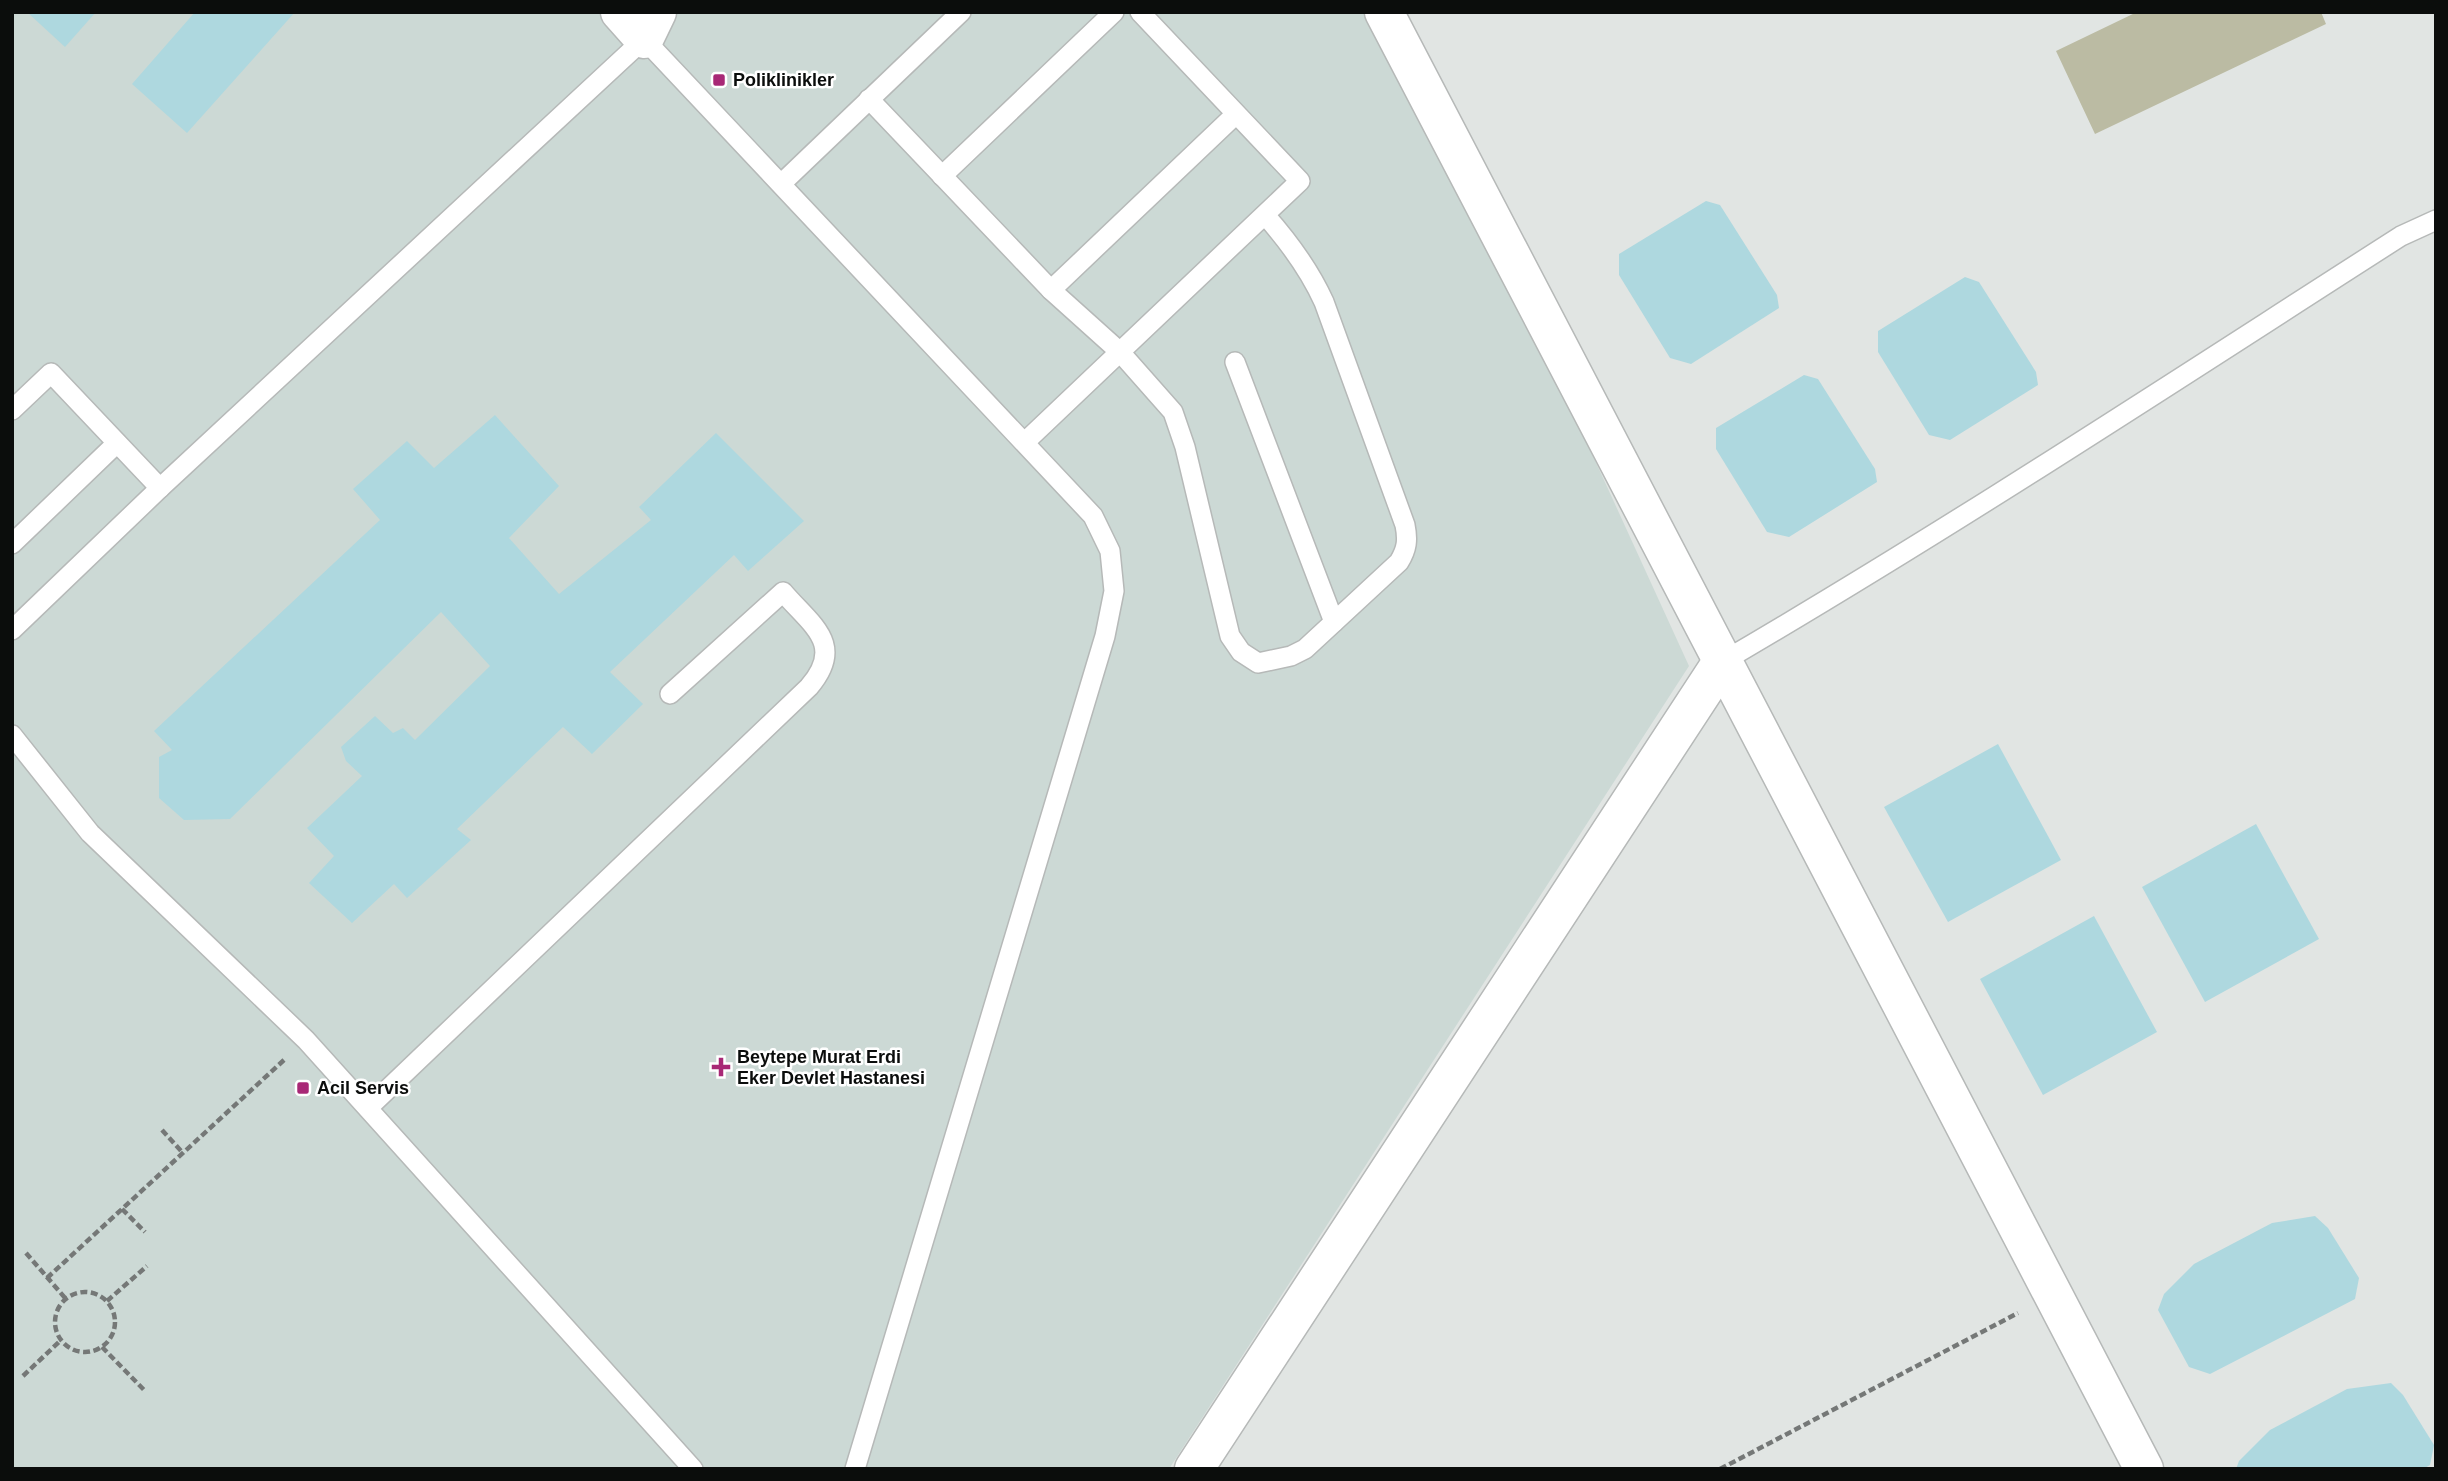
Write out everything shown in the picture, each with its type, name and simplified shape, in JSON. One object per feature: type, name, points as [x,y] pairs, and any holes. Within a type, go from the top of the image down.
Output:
[{"type":"street","points":[[1384,12],[2144,1469]]},
{"type":"street","points":[[1194,1469],[1723,662]]},
{"type":"lane","points":[[781,184],[961,12]]},
{"type":"lane","points":[[942,176],[1114,12]]},
{"type":"lane","points":[[1025,442],[1300,181],[1140,12]]},
{"type":"lane","points":[[13,629],[640,21],[781,184],[1093,516],[1110,551],[1114,591],[1105,636],[855,1469]]},
{"type":"lane","points":[[869,99],[1051,290],[1120,352],[1173,412],[1185,447],[1230,636],[1235,645],[1258,663],[1276,661],[1305,649],[1399,562],[1406,550],[1405,525],[1324,302],[1312,276],[1291,243],[1265,215]]},
{"type":"lane","points":[[1051,290],[1236,114]]},
{"type":"lane","points":[[1723,662],[2095,432],[2401,236],[2436,220]]},
{"type":"lane","points":[[1235,362],[1334,622]]},
{"type":"lane","points":[[12,410],[51,373],[160,488]]},
{"type":"lane","points":[[12,544],[117,443]]},
{"type":"lane","points":[[368,1108],[809,687],[823,668],[826,659],[824,640],[783,592],[670,694]]},
{"type":"lane","points":[[12,735],[90,833],[306,1040],[693,1469]]},
{"type":"path","points":[[47,1278],[306,1040]]},
{"type":"path","points":[[162,1130],[183,1153]]},
{"type":"path","points":[[122,1209],[145,1232]]},
{"type":"path","points":[[26,1253],[66,1299]]},
{"type":"path","points":[[107,1301],[146,1266]]},
{"type":"path","points":[[89,1292],[107,1301],[115,1320],[114,1330],[102,1347],[83,1352],[61,1340],[55,1320],[57,1311],[66,1299],[78,1293],[89,1292]]},
{"type":"path","points":[[1720,1469],[2053,1294]]},
{"type":"path","points":[[23,1377],[61,1340]]},
{"type":"path","points":[[102,1347],[146,1392]]},
{"type":"shaded area","name":"Beytepe Murat Erdi Eker Devlet Hastanesi","points":[[12,12],[1390,12],[1689,666],[1169,1469],[12,1469]]},
{"type":"green space","points":[[2137,12],[2321,12],[2326,24],[2095,134],[2056,51]]},
{"type":"building","points":[[27,12],[96,12],[65,47]]},
{"type":"building","points":[[195,12],[295,12],[187,133],[132,84]]},
{"type":"building","points":[[1706,201],[1720,205],[1777,295],[1779,308],[1691,364],[1670,358],[1619,275],[1619,254]]},
{"type":"building","points":[[1965,277],[1979,282],[2036,372],[2038,385],[1950,440],[1929,435],[1878,352],[1878,331]]},
{"type":"building","points":[[1804,375],[1818,379],[1875,469],[1877,482],[1789,537],[1767,532],[1716,449],[1716,428]]},
{"type":"building","points":[[495,415],[559,486],[509,538],[559,594],[651,520],[639,507],[716,433],[804,521],[748,571],[734,555],[610,672],[643,704],[592,754],[563,727],[457,829],[471,840],[407,898],[394,884],[352,923],[309,883],[334,856],[307,828],[362,776],[346,761],[341,747],[375,716],[393,733],[403,728],[415,740],[490,666],[441,612],[230,819],[184,820],[159,798],[159,757],[172,750],[154,731],[380,520],[353,489],[407,441],[434,468]]},
{"type":"building","points":[[1998,744],[2061,860],[1948,922],[1884,807]]},
{"type":"building","points":[[2256,824],[2319,939],[2205,1002],[2142,887]]},
{"type":"building","points":[[2094,916],[2157,1032],[2043,1095],[1980,979]]},
{"type":"building","points":[[2315,1216],[2328,1228],[2359,1278],[2355,1299],[2210,1374],[2189,1367],[2158,1310],[2164,1294],[2194,1264],[2272,1223]]},
{"type":"building","points":[[2391,1383],[2403,1395],[2434,1445],[2430,1465],[2423,1469],[2236,1469],[2239,1461],[2270,1430],[2347,1389]]},
{"type":"place","name":"Poliklinikler","points":[[719,80]]},
{"type":"place","name":"Beytepe Murat Erdi Eker Devlet Hastanesi","points":[[721,1067]]},
{"type":"place","name":"Acil Servis","points":[[303,1088]]}]
